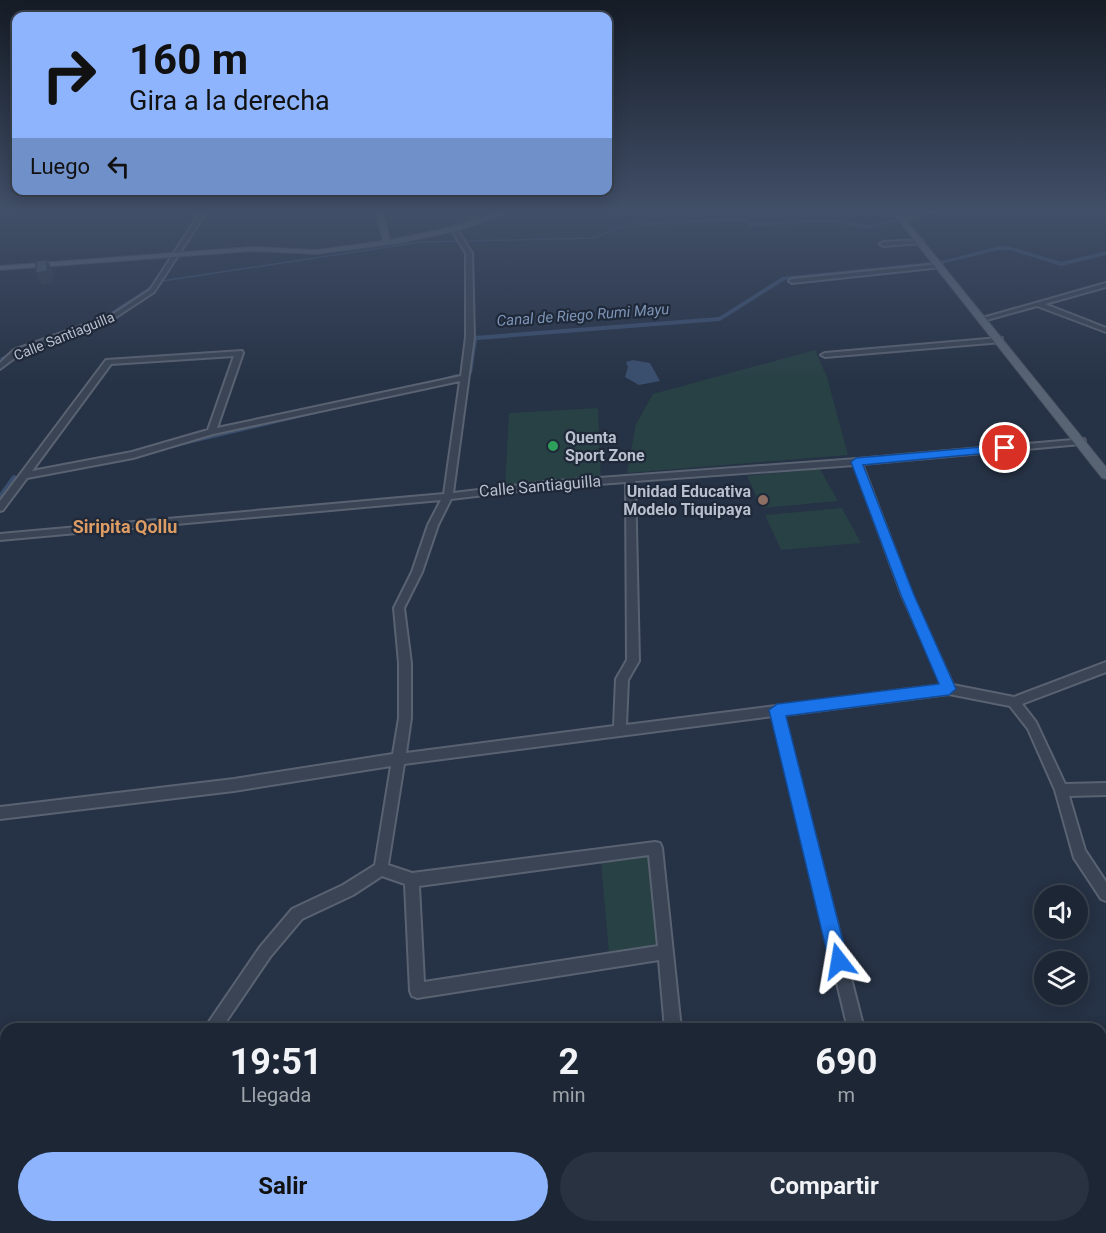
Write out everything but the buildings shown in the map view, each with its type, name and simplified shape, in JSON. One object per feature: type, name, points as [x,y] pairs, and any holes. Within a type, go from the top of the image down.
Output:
[{"type":"main road","points":[[942,269],[1106,475]]},
{"type":"street","name":"Calle Santiaguilla","points":[[0,367],[17,352],[81,331],[114,316],[158,283],[166,269]]},
{"type":"street","points":[[216,1023],[271,943],[297,914],[348,890],[381,869],[405,718],[405,663],[399,608],[417,572],[437,517],[448,496],[470,335],[469,269]]},
{"type":"street","points":[[792,281],[915,269]]},
{"type":"street","points":[[983,319],[1106,285]]},
{"type":"street","points":[[1090,290],[1106,295]]},
{"type":"street","points":[[1038,304],[1106,330]]},
{"type":"street","points":[[825,355],[999,340]]},
{"type":"street","points":[[0,508],[108,362],[239,353],[212,432]]},
{"type":"street","points":[[23,476],[133,455],[212,432],[464,378]]},
{"type":"street","name":"Calle Santiaguilla","points":[[0,537],[630,478],[856,462],[1081,441]]},
{"type":"street","points":[[856,462],[907,595],[949,689]]},
{"type":"street","points":[[620,730],[622,679],[633,661],[630,478]]},
{"type":"street","points":[[0,813],[234,785],[399,759],[949,689],[1014,702],[1106,667]]},
{"type":"street","points":[[1014,702],[1032,726],[1061,790],[1079,853],[1106,894]]},
{"type":"street","points":[[777,710],[855,1023]]},
{"type":"street","points":[[1061,790],[1106,789]]},
{"type":"street","points":[[381,869],[412,880],[655,848],[672,1023]]},
{"type":"street","points":[[412,880],[417,992],[666,952]]},
{"type":"green space","points":[[815,350],[827,377],[848,455],[627,473],[636,424],[653,394]]},
{"type":"green space","name":"Quenta Sport Zone","points":[[598,408],[601,478],[505,485],[509,413]]},
{"type":"green space","points":[[820,469],[838,501],[762,508],[747,476]]},
{"type":"green space","points":[[842,508],[861,543],[781,550],[765,515]]},
{"type":"green space","points":[[646,855],[651,859],[657,944],[609,954],[601,861]]},
{"type":"water","points":[[633,360],[650,363],[660,381],[639,385],[625,377],[628,367],[626,362]]},
{"type":"waterway","points":[[162,281],[245,269]]},
{"type":"waterway","name":"Canal de Riego Rumi Mayu","points":[[469,373],[474,338],[720,319],[784,278],[884,269]]},
{"type":"waterway","points":[[100,320],[154,285]]},
{"type":"waterway","points":[[0,359],[15,350]]},
{"type":"waterway","name":"Canal de Riego Rumi Mayu","points":[[417,386],[457,376]]},
{"type":"waterway","name":"Canal de Riego Rumi Mayu","points":[[171,446],[326,410]]},
{"type":"waterway","name":"Canal de Riego Rumi Mayu","points":[[0,499],[15,478]]},
{"type":"place","name":"Quenta Sport Zone","points":[[553,446]]},
{"type":"place","name":"Unidad Educativa Modelo Tiquipaya","points":[[763,500]]},
{"type":"district","name":"Siripita Qollu","points":[[125,526]]},
{"type":"route","points":[[839,961],[777,710],[949,689],[907,595],[856,462],[1005,448]]}]
